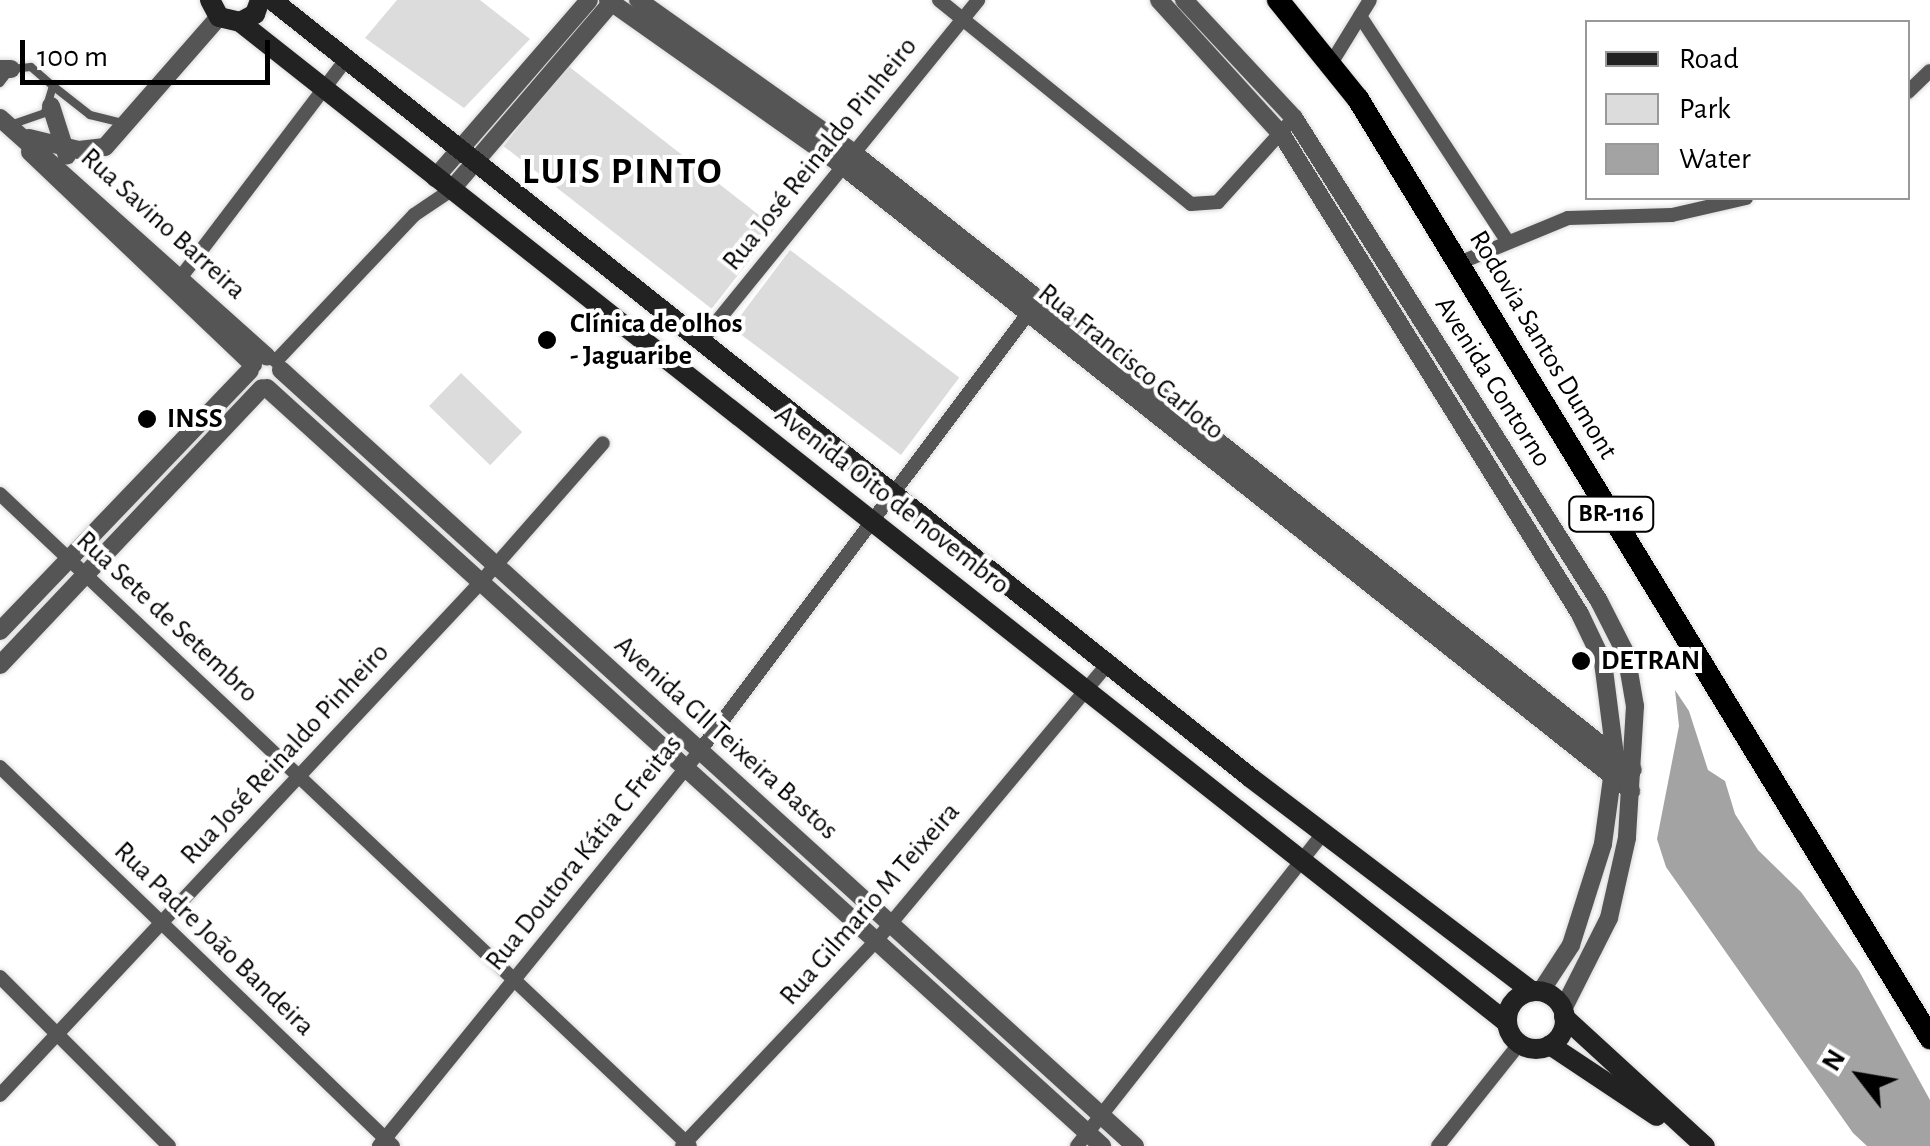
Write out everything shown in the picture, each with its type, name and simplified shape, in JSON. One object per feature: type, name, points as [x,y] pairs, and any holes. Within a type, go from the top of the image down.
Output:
[{"type":"highway","name":"Rodovia Santos Dumont","points":[[1278,0],[1330,65],[1459,263],[1930,1038]]},
{"type":"main road","points":[[218,8],[255,14],[260,0]]},
{"type":"main road","name":"Avenida Oito de novembro","points":[[272,0],[344,61],[894,490],[1251,778],[1536,991]]},
{"type":"main road","name":"Avenida Oito de novembro","points":[[218,8],[1304,856],[1506,1022]]},
{"type":"main road","points":[[706,388],[726,359]]},
{"type":"main road","points":[[1006,624],[1026,597]]},
{"type":"main road","points":[[1232,802],[1251,778]]},
{"type":"main road","points":[[1536,991],[1564,1013],[1704,1146],[1550,1045],[1518,1044],[1506,1022],[1516,998],[1536,991]]},
{"type":"main road","points":[[1550,1045],[1564,1013]]},
{"type":"street","points":[[0,631],[68,558],[443,184],[590,0]]},
{"type":"street","name":"Rua Francisco Carloto","points":[[638,0],[1033,306],[1256,470],[1360,564],[1631,790]]},
{"type":"street","points":[[939,0],[1191,204],[1218,202],[1282,136],[1294,118]]},
{"type":"street","name":"Rua José Reinaldo Pinheiro","points":[[702,340],[978,0]]},
{"type":"street","name":"Avenida Contorno","points":[[1159,0],[1282,136],[1580,614],[1610,687],[1612,778],[1589,902],[1536,991]]},
{"type":"street","name":"Avenida Contorno","points":[[1184,0],[1294,118],[1599,602],[1633,683],[1631,790],[1609,918],[1564,1013]]},
{"type":"street","points":[[1330,65],[1370,0]]},
{"type":"street","points":[[464,155],[611,1]]},
{"type":"street","name":"Rua Francisco Carloto","points":[[611,1],[846,158]]},
{"type":"street","name":"Rua Savino Barreira","points":[[9,126],[64,148],[105,147],[132,123],[218,8]]},
{"type":"street","points":[[1360,16],[1508,242]]},
{"type":"street","points":[[182,277],[344,61]]},
{"type":"street","points":[[1910,90],[1930,72]]},
{"type":"street","points":[[52,106],[76,180]]},
{"type":"street","name":"Rua Savino Barreira","points":[[9,126],[76,180],[182,277],[265,364]]},
{"type":"street","name":"Rua Savino Barreira","points":[[9,126],[46,174],[265,364]]},
{"type":"street","points":[[1459,263],[1568,218],[1672,215],[1737,200]]},
{"type":"street","name":"Rua Francisco Carloto","points":[[1033,306],[1243,486],[1360,564],[1633,770]]},
{"type":"street","name":"Rua Doutora Kátia C Freitas","points":[[386,1143],[699,752],[1033,306]]},
{"type":"street","name":"Avenida GIl Teixeira Bastos","points":[[265,364],[265,388],[486,576],[582,646],[1136,1146]]},
{"type":"street","name":"Avenida GIl Teixeira Bastos","points":[[265,364],[568,660],[876,941],[1082,1139],[1102,1146]]},
{"type":"street","points":[[0,665],[265,388]]},
{"type":"street","name":"Rua José Reinaldo Pinheiro","points":[[0,1095],[486,576],[602,442]]},
{"type":"street","points":[[1243,486],[1256,470]]},
{"type":"street","name":"Rua Sete de Setembro","points":[[0,494],[686,1145]]},
{"type":"street","points":[[1580,614],[1599,602]]},
{"type":"street","points":[[568,660],[582,646]]},
{"type":"street","name":"Rua Gilmario M Teixeira","points":[[686,1145],[892,923],[1108,664]]},
{"type":"street","name":"Rua Padre João Bandeira","points":[[0,767],[386,1143]]},
{"type":"street","points":[[1082,1139],[1322,833]]},
{"type":"street","points":[[0,976],[169,1146]]},
{"type":"street","points":[[1438,1146],[1518,1044]]},
{"type":"lane","points":[[4,74],[31,67],[105,122],[132,123]]},
{"type":"lane","points":[[9,126],[28,122],[52,106],[53,86]]},
{"type":"green space","points":[[397,0],[480,0],[530,39],[464,108],[365,38]]},
{"type":"green space","points":[[567,65],[775,228],[712,309],[504,146]]},
{"type":"green space","points":[[790,250],[959,378],[901,455],[732,327]]},
{"type":"green space","points":[[461,373],[522,432],[490,465],[429,406]]},
{"type":"water","points":[[1675,690],[1689,711],[1708,770],[1725,781],[1735,814],[1758,850],[1801,892],[1859,971],[1930,1100],[1930,1146],[1867,1146],[1853,1133],[1666,867],[1657,839],[1679,726]]},
{"type":"place","name":"Clínica de olhos - Jaguaribe","points":[[547,340]]},
{"type":"place","name":"INSS","points":[[147,419]]},
{"type":"place","name":"DETRAN","points":[[1581,661]]},
{"type":"district","name":"LUIS PINTO","points":[[623,173]]}]
